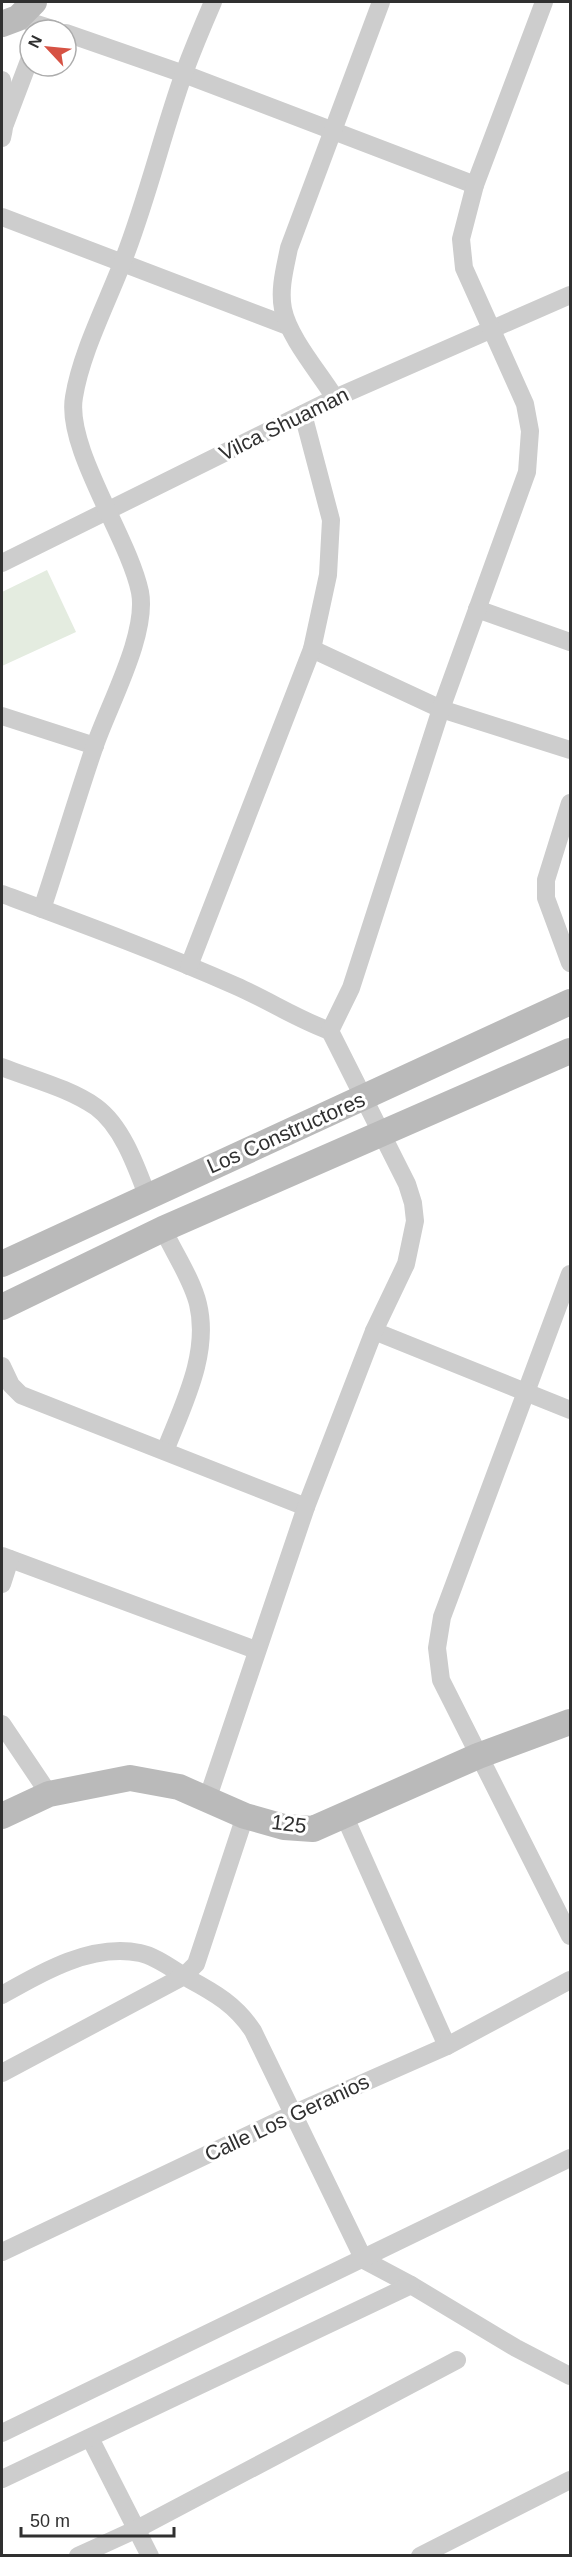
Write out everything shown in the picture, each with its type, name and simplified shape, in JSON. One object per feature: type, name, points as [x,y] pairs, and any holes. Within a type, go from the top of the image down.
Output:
[{"type":"main road","name":"Los Constructores","points":[[2,1264],[147,1195],[570,1002]]},
{"type":"main road","name":"Los Constructores","points":[[2,1307],[163,1229],[570,1051]]},
{"type":"main road","name":"125","points":[[2,1816],[49,1794],[130,1778],[169,1784],[245,1816],[284,1827],[313,1829],[478,1756],[570,1722]]},
{"type":"street","points":[[42,909],[95,746],[127,663],[141,611],[140,591],[110,512],[79,443],[74,423],[74,398],[107,298],[123,262],[184,74],[213,2]]},
{"type":"street","points":[[335,398],[288,326],[283,307],[282,280],[289,248],[381,2]]},
{"type":"street","points":[[330,1031],[351,988],[441,709],[526,472],[530,452],[530,431],[525,404],[464,268],[461,239],[475,185],[544,2]]},
{"type":"street","points":[[78,37],[184,74],[475,185]]},
{"type":"street","points":[[3,131],[23,78]]},
{"type":"street","points":[[2,80],[6,100],[3,131]]},
{"type":"street","points":[[2,217],[288,326]]},
{"type":"street","name":"Vilca Shuaman","points":[[2,563],[110,512],[335,398],[570,295]]},
{"type":"street","points":[[189,966],[312,649],[328,574],[331,520],[303,414]]},
{"type":"street","points":[[477,609],[570,642]]},
{"type":"street","points":[[312,649],[441,709],[570,750]]},
{"type":"street","points":[[2,716],[95,746]]},
{"type":"street","points":[[570,802],[546,880],[546,898],[570,963]]},
{"type":"street","points":[[2,897],[42,909],[189,966],[243,989],[305,1022],[330,1031],[363,1098],[384,1134],[407,1184],[413,1203],[415,1221],[406,1264],[374,1330],[306,1507],[207,1800]]},
{"type":"street","points":[[2,1067],[77,1096],[98,1108],[123,1142],[147,1195]]},
{"type":"street","points":[[163,1229],[198,1302],[202,1330],[194,1373],[165,1451]]},
{"type":"street","points":[[570,1279],[442,1617],[437,1648],[441,1680],[570,1936]]},
{"type":"street","points":[[374,1330],[570,1410]]},
{"type":"street","points":[[2,1366],[11,1385],[21,1395],[306,1507]]},
{"type":"street","points":[[2,1584],[6,1558],[256,1650]]},
{"type":"street","points":[[2,1724],[49,1794]]},
{"type":"street","points":[[344,1815],[447,2046]]},
{"type":"street","points":[[2,2073],[184,1976],[196,1964],[245,1816]]},
{"type":"street","points":[[2,1995],[30,1979],[95,1952],[141,1953],[222,1997],[241,2013],[295,2113],[364,2260],[569,2378]]},
{"type":"street","name":"Calle Los Geranios","points":[[2,2252],[295,2113],[447,2046],[570,1980]]},
{"type":"street","points":[[2,2433],[364,2260],[570,2158]]},
{"type":"street","points":[[2,2479],[411,2285]]},
{"type":"street","points":[[78,2556],[137,2529],[457,2360]]},
{"type":"street","points":[[90,2438],[150,2556]]},
{"type":"street","points":[[420,2556],[570,2480]]},
{"type":"shaded area","points":[[47,570],[76,632],[2,666],[2,592]]}]
